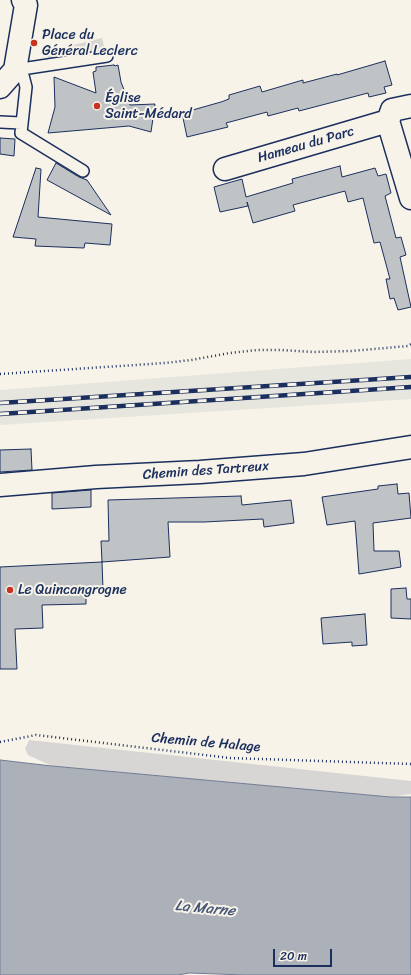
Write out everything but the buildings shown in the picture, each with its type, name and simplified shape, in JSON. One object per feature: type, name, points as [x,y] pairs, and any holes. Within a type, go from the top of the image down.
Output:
[{"type":"street","points":[[0,87],[18,69],[28,2]]},
{"type":"street","name":"Hameau du Parc","points":[[225,169],[388,121],[392,110],[411,106]]},
{"type":"street","points":[[388,121],[411,198]]},
{"type":"street","name":"Chemin des Tartreux","points":[[0,486],[96,477],[200,472],[304,464],[411,447]]},
{"type":"lane","points":[[83,171],[21,133],[26,87],[18,69],[107,56]]},
{"type":"lane","points":[[0,122],[21,123]]},
{"type":"path","points":[[0,374],[165,363],[191,360],[230,352],[257,350],[313,352],[351,351],[408,346],[411,344]]},
{"type":"path","name":"Chemin de Halage","points":[[0,742],[36,735],[230,758],[411,764]]},
{"type":"shaded area","points":[[102,38],[105,50],[48,58],[45,52]]},
{"type":"shaded area","points":[[411,359],[411,399],[0,425],[0,390]]},
{"type":"shaded area","points":[[29,740],[411,781],[411,794],[390,797],[52,766],[28,755],[25,749]]},
{"type":"water","name":"La Marne","points":[[0,760],[390,797],[411,797],[411,975],[244,975],[190,973],[177,975],[0,975]]},
{"type":"railway","points":[[0,403],[411,377]]},
{"type":"railway","points":[[0,414],[411,387]]},
{"type":"place","name":"Place du Général Leclerc","points":[[34,43]]},
{"type":"place","name":"Église Saint-Médard","points":[[97,106]]},
{"type":"place","name":"Le Quincangrogne","points":[[10,590]]}]
